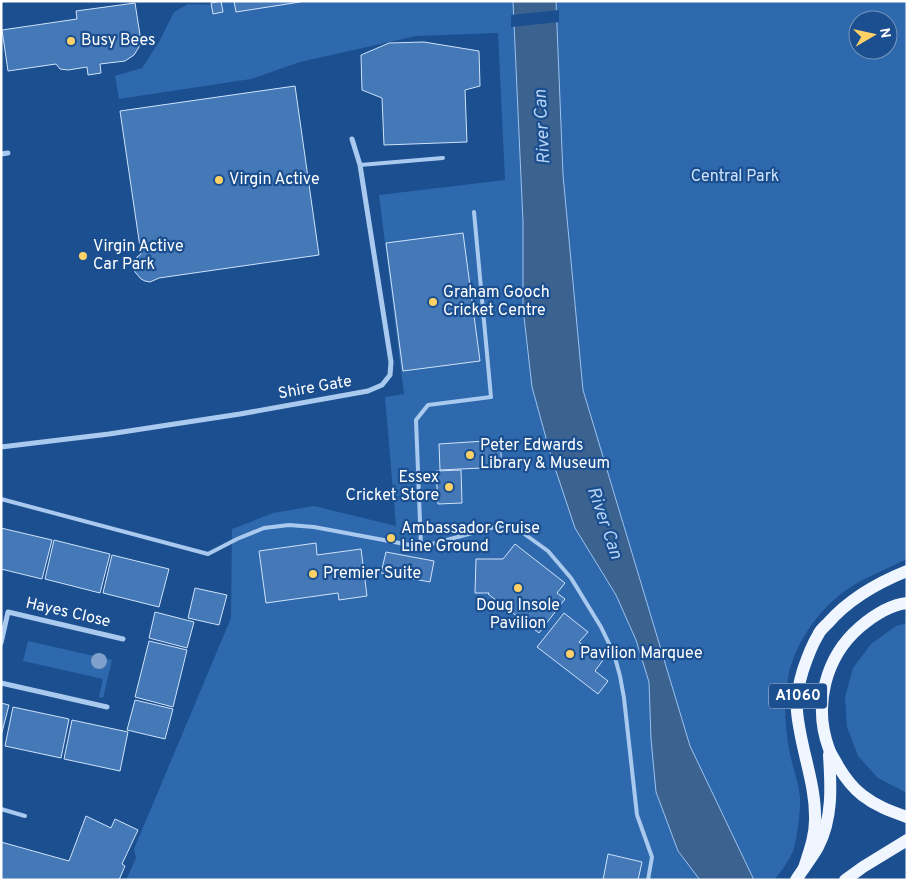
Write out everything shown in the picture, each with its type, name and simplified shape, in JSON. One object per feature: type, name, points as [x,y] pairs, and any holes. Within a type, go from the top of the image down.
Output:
[{"type":"main road","name":"A1060","points":[[804,868],[812,841],[815,821],[814,794],[801,742],[797,709],[799,684],[805,662],[818,633],[837,613],[863,592],[907,571]]},
{"type":"main road","name":"A1060","points":[[796,880],[818,847],[826,828],[831,804],[829,750],[822,724],[823,692],[832,662],[849,636],[872,616],[905,601]]},
{"type":"main road","name":"A1060","points":[[829,750],[842,774],[861,794],[884,809],[907,817]]},
{"type":"main road","points":[[845,880],[863,866],[907,840]]},
{"type":"street","name":"Shire Gate","points":[[1,447],[109,434],[240,414],[368,391],[382,385],[390,375],[391,362],[360,165],[352,139]]},
{"type":"street","points":[[1,154],[8,153]]},
{"type":"street","name":"Hayes Close","points":[[1,642],[8,612],[123,639]]},
{"type":"street","points":[[1,683],[107,708]]},
{"type":"lane","points":[[360,165],[443,158]]},
{"type":"lane","points":[[421,547],[416,420],[428,405],[491,397],[474,212]]},
{"type":"lane","points":[[1,498],[208,554],[264,528],[289,525],[314,527],[421,547],[498,526],[523,533],[548,551],[571,578],[614,654],[624,698],[637,815],[652,857],[648,880]]},
{"type":"lane","points":[[1,809],[25,816]]},
{"type":"green space","name":"Ambassador Cruise Line Ground","points":[[228,1],[513,1],[523,222],[523,308],[532,387],[551,456],[575,528],[616,595],[636,640],[649,682],[651,739],[678,851],[700,880],[126,880],[136,858],[134,849],[231,618],[232,529],[273,513],[314,506],[396,526],[385,397],[404,394],[379,195],[505,180],[498,33],[416,36],[300,62],[251,79],[119,99],[115,76],[142,68],[159,42],[174,12],[188,4],[213,5]]},
{"type":"green space","name":"Central Park","points":[[556,1],[907,1],[907,559],[858,582],[841,594],[820,614],[811,626],[791,664],[785,716],[788,745],[799,792],[799,816],[793,852],[786,865],[774,880],[754,880],[690,746],[583,390],[563,175]]},
{"type":"green space","points":[[907,623],[907,793],[878,778],[858,756],[847,727],[845,697],[853,668],[871,644],[896,626]]},
{"type":"green space","points":[[28,641],[112,660],[103,698],[99,697],[103,679],[23,661]]},
{"type":"water","name":"River Can","points":[[513,1],[556,1],[563,175],[583,390],[690,746],[754,880],[700,880],[678,851],[656,792],[651,739],[649,682],[636,640],[616,595],[575,528],[551,456],[532,387],[523,308],[523,222]]},
{"type":"pier","points":[[559,10],[559,22],[511,27],[511,15]]},
{"type":"building","points":[[221,1],[223,12],[213,14],[211,3]]},
{"type":"building","points":[[234,1],[300,1],[300,2],[236,12]]},
{"type":"building","name":"Busy Bees","points":[[135,3],[140,35],[139,47],[134,55],[125,61],[100,64],[101,73],[88,75],[87,67],[68,70],[60,69],[56,64],[8,71],[2,30],[77,19],[76,11]]},
{"type":"building","points":[[424,42],[479,51],[480,86],[465,90],[467,142],[384,145],[382,98],[362,90],[361,55],[389,43]]},
{"type":"building","name":"Virgin Active","points":[[295,86],[319,255],[159,278],[150,282],[141,279],[135,272],[134,267],[137,257],[141,254],[120,111]]},
{"type":"building","name":"Graham Gooch Cricket Centre","points":[[463,233],[480,361],[403,371],[386,243]]},
{"type":"building","name":"Peter Edwards Library & Museum","points":[[500,440],[502,467],[440,470],[439,444]]},
{"type":"building","name":"Essex Cricket Store","points":[[461,470],[462,503],[438,504],[436,471]]},
{"type":"building","points":[[1,528],[52,540],[42,579],[1,569]]},
{"type":"building","points":[[54,540],[110,554],[100,593],[45,579]]},
{"type":"building","name":"Premier Suite","points":[[316,543],[317,555],[361,549],[367,596],[339,600],[338,593],[266,603],[259,551]]},
{"type":"building","name":"Doug Insole Pavilion","points":[[515,544],[565,583],[557,593],[565,599],[539,633],[489,593],[475,593],[476,559],[503,559]]},
{"type":"building","points":[[386,552],[434,561],[430,582],[381,573]]},
{"type":"building","points":[[112,555],[169,569],[159,607],[103,593]]},
{"type":"building","points":[[195,588],[227,595],[219,625],[188,618]]},
{"type":"building","points":[[155,612],[194,622],[187,648],[149,638]]},
{"type":"building","name":"Pavilion Marquee","points":[[564,613],[588,632],[579,642],[603,660],[595,671],[608,681],[598,694],[537,647]]},
{"type":"building","points":[[149,641],[187,650],[173,707],[135,697]]},
{"type":"building","points":[[135,700],[173,709],[165,739],[127,730]]},
{"type":"building","points":[[1,703],[9,705],[1,736]]},
{"type":"building","points":[[13,707],[69,719],[61,758],[5,746]]},
{"type":"building","points":[[72,720],[128,732],[120,771],[64,759]]},
{"type":"building","points":[[86,816],[111,828],[115,819],[138,830],[122,864],[125,866],[119,880],[1,880],[1,842],[69,861]]},
{"type":"building","points":[[608,854],[642,862],[638,880],[603,880]]},
{"type":"place","name":"Busy Bees","points":[[71,41]]},
{"type":"place","name":"Virgin Active","points":[[219,180]]},
{"type":"place","name":"Virgin Active Car Park","points":[[83,256]]},
{"type":"place","name":"Graham Gooch Cricket Centre","points":[[433,302]]},
{"type":"place","name":"Peter Edwards Library & Museum","points":[[470,455]]},
{"type":"place","name":"Essex Cricket Store","points":[[449,487]]},
{"type":"place","name":"Ambassador Cruise Line Ground","points":[[391,538]]},
{"type":"place","name":"Premier Suite","points":[[313,574]]},
{"type":"place","name":"Doug Insole Pavilion","points":[[518,588]]},
{"type":"place","name":"Pavilion Marquee","points":[[570,654]]}]
